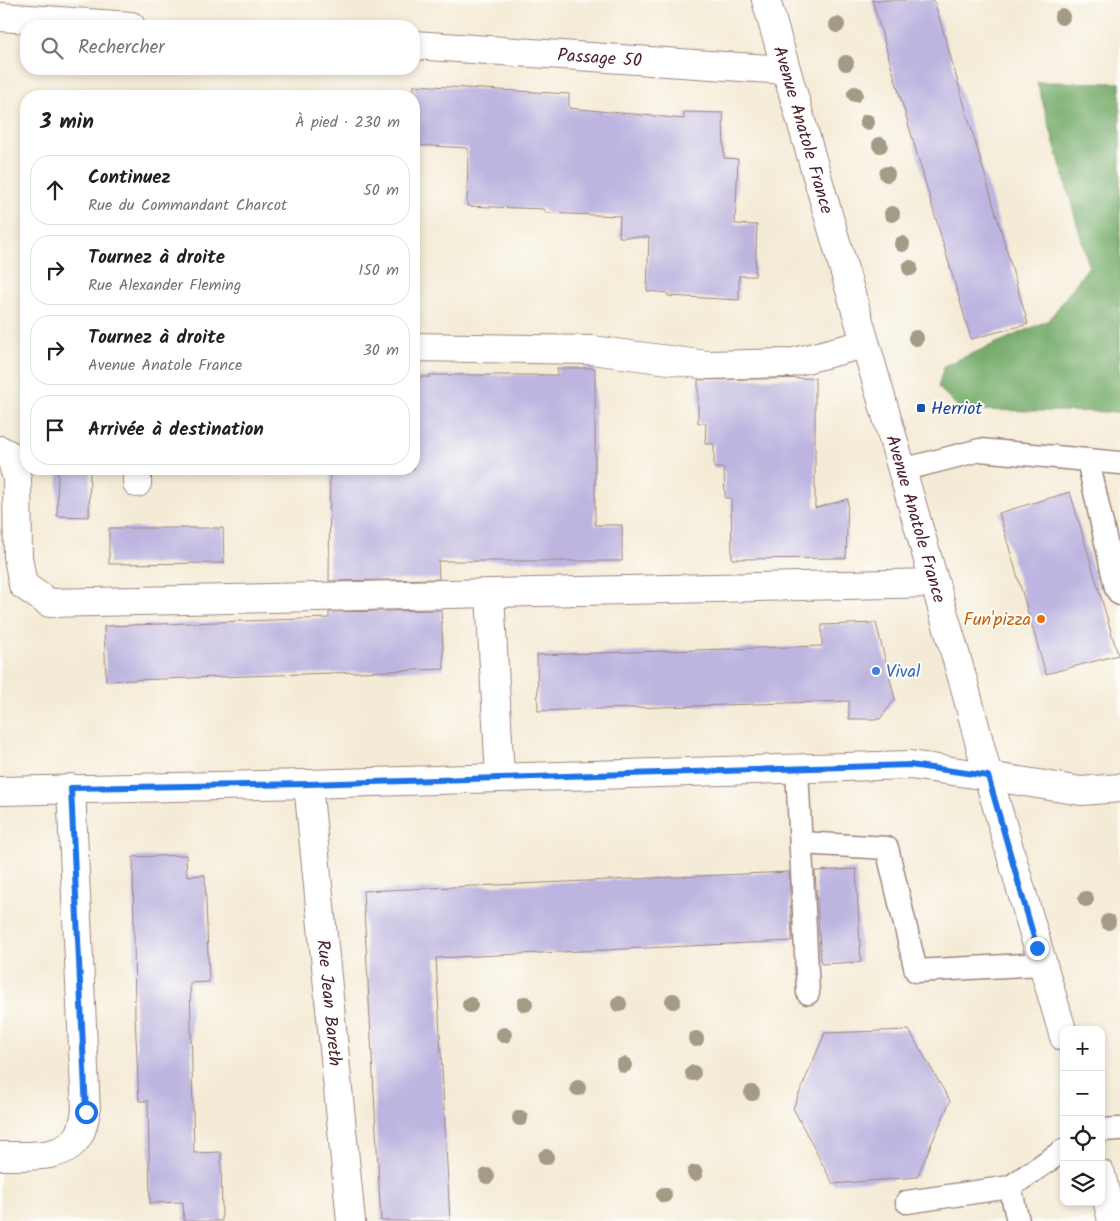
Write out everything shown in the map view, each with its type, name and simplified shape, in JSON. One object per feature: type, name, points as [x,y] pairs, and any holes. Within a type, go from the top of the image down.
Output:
[{"type":"street","name":"Avenue Anatole France","points":[[766,0],[1061,1026]]},
{"type":"street","points":[[0,17],[44,20]]},
{"type":"street","name":"Passage 50","points":[[420,45],[786,70]]},
{"type":"street","points":[[420,347],[592,350],[707,365],[790,363],[865,344]]},
{"type":"street","points":[[0,450],[10,455],[17,478],[18,557],[23,585],[49,602],[935,583]]},
{"type":"street","points":[[490,594],[500,778]]},
{"type":"street","points":[[0,791],[308,784],[910,765],[1081,791],[1120,788]]},
{"type":"street","name":"Rue Jean Bareth","points":[[308,784],[351,1221]]},
{"type":"street","points":[[0,1156],[47,1155],[68,1148],[79,1135],[86,1112],[71,788]]},
{"type":"street","points":[[1105,1191],[1112,1221]]},
{"type":"lane","points":[[902,470],[980,450],[1120,462]]},
{"type":"lane","points":[[1088,460],[1116,588],[1120,594]]},
{"type":"lane","points":[[797,768],[808,993]]},
{"type":"lane","points":[[800,843],[887,848],[916,971],[1042,964]]},
{"type":"lane","points":[[1105,1130],[1120,1129]]},
{"type":"lane","points":[[907,1202],[1010,1187],[1060,1153]]},
{"type":"lane","points":[[1010,1187],[1018,1221]]},
{"type":"green space","points":[[1037,82],[1120,83],[1120,412],[961,410],[938,387],[944,366],[1049,320],[1089,266]]},
{"type":"building","points":[[872,0],[934,0],[1028,324],[971,339]]},
{"type":"building","points":[[414,85],[569,94],[569,108],[684,119],[684,112],[723,113],[724,158],[738,159],[735,224],[757,225],[755,276],[739,276],[739,300],[668,296],[668,293],[647,291],[649,237],[619,237],[620,216],[546,213],[544,209],[467,206],[468,148],[420,145],[420,90],[414,90]]},
{"type":"building","points":[[557,368],[595,368],[595,525],[622,525],[622,561],[438,561],[439,579],[329,581],[330,475],[420,475],[420,377],[430,377],[429,375],[558,375]]},
{"type":"building","points":[[815,378],[815,508],[848,499],[846,558],[732,559],[731,498],[725,498],[724,468],[714,468],[714,444],[705,444],[706,423],[698,423],[698,380]]},
{"type":"building","points":[[58,475],[90,475],[89,517],[57,516]]},
{"type":"building","points":[[1070,492],[1118,655],[1046,674],[999,513]]},
{"type":"building","points":[[109,528],[223,528],[224,563],[109,564]]},
{"type":"building","points":[[441,610],[444,669],[106,681],[104,626],[329,618],[329,612]]},
{"type":"building","points":[[876,623],[895,699],[880,719],[849,719],[849,701],[538,711],[537,655],[822,646],[822,625]]},
{"type":"building","points":[[186,855],[187,876],[205,875],[209,982],[190,983],[194,1153],[221,1152],[222,1221],[184,1221],[183,1202],[150,1203],[148,1101],[139,1101],[135,1016],[133,857]]},
{"type":"building","points":[[856,869],[861,962],[821,964],[815,871]]},
{"type":"building","points":[[789,872],[792,941],[436,958],[450,1221],[381,1221],[363,891]]},
{"type":"building","points":[[909,1030],[950,1101],[917,1177],[833,1184],[793,1108],[825,1033]]},
{"type":"place","name":"Herriot","points":[[921,408]]},
{"type":"place","name":"Fun'pizza","points":[[1041,619]]},
{"type":"place","name":"Vival","points":[[876,671]]},
{"type":"route","points":[[86,1112],[71,788],[308,784],[910,765],[988,776],[1037,948]]}]
